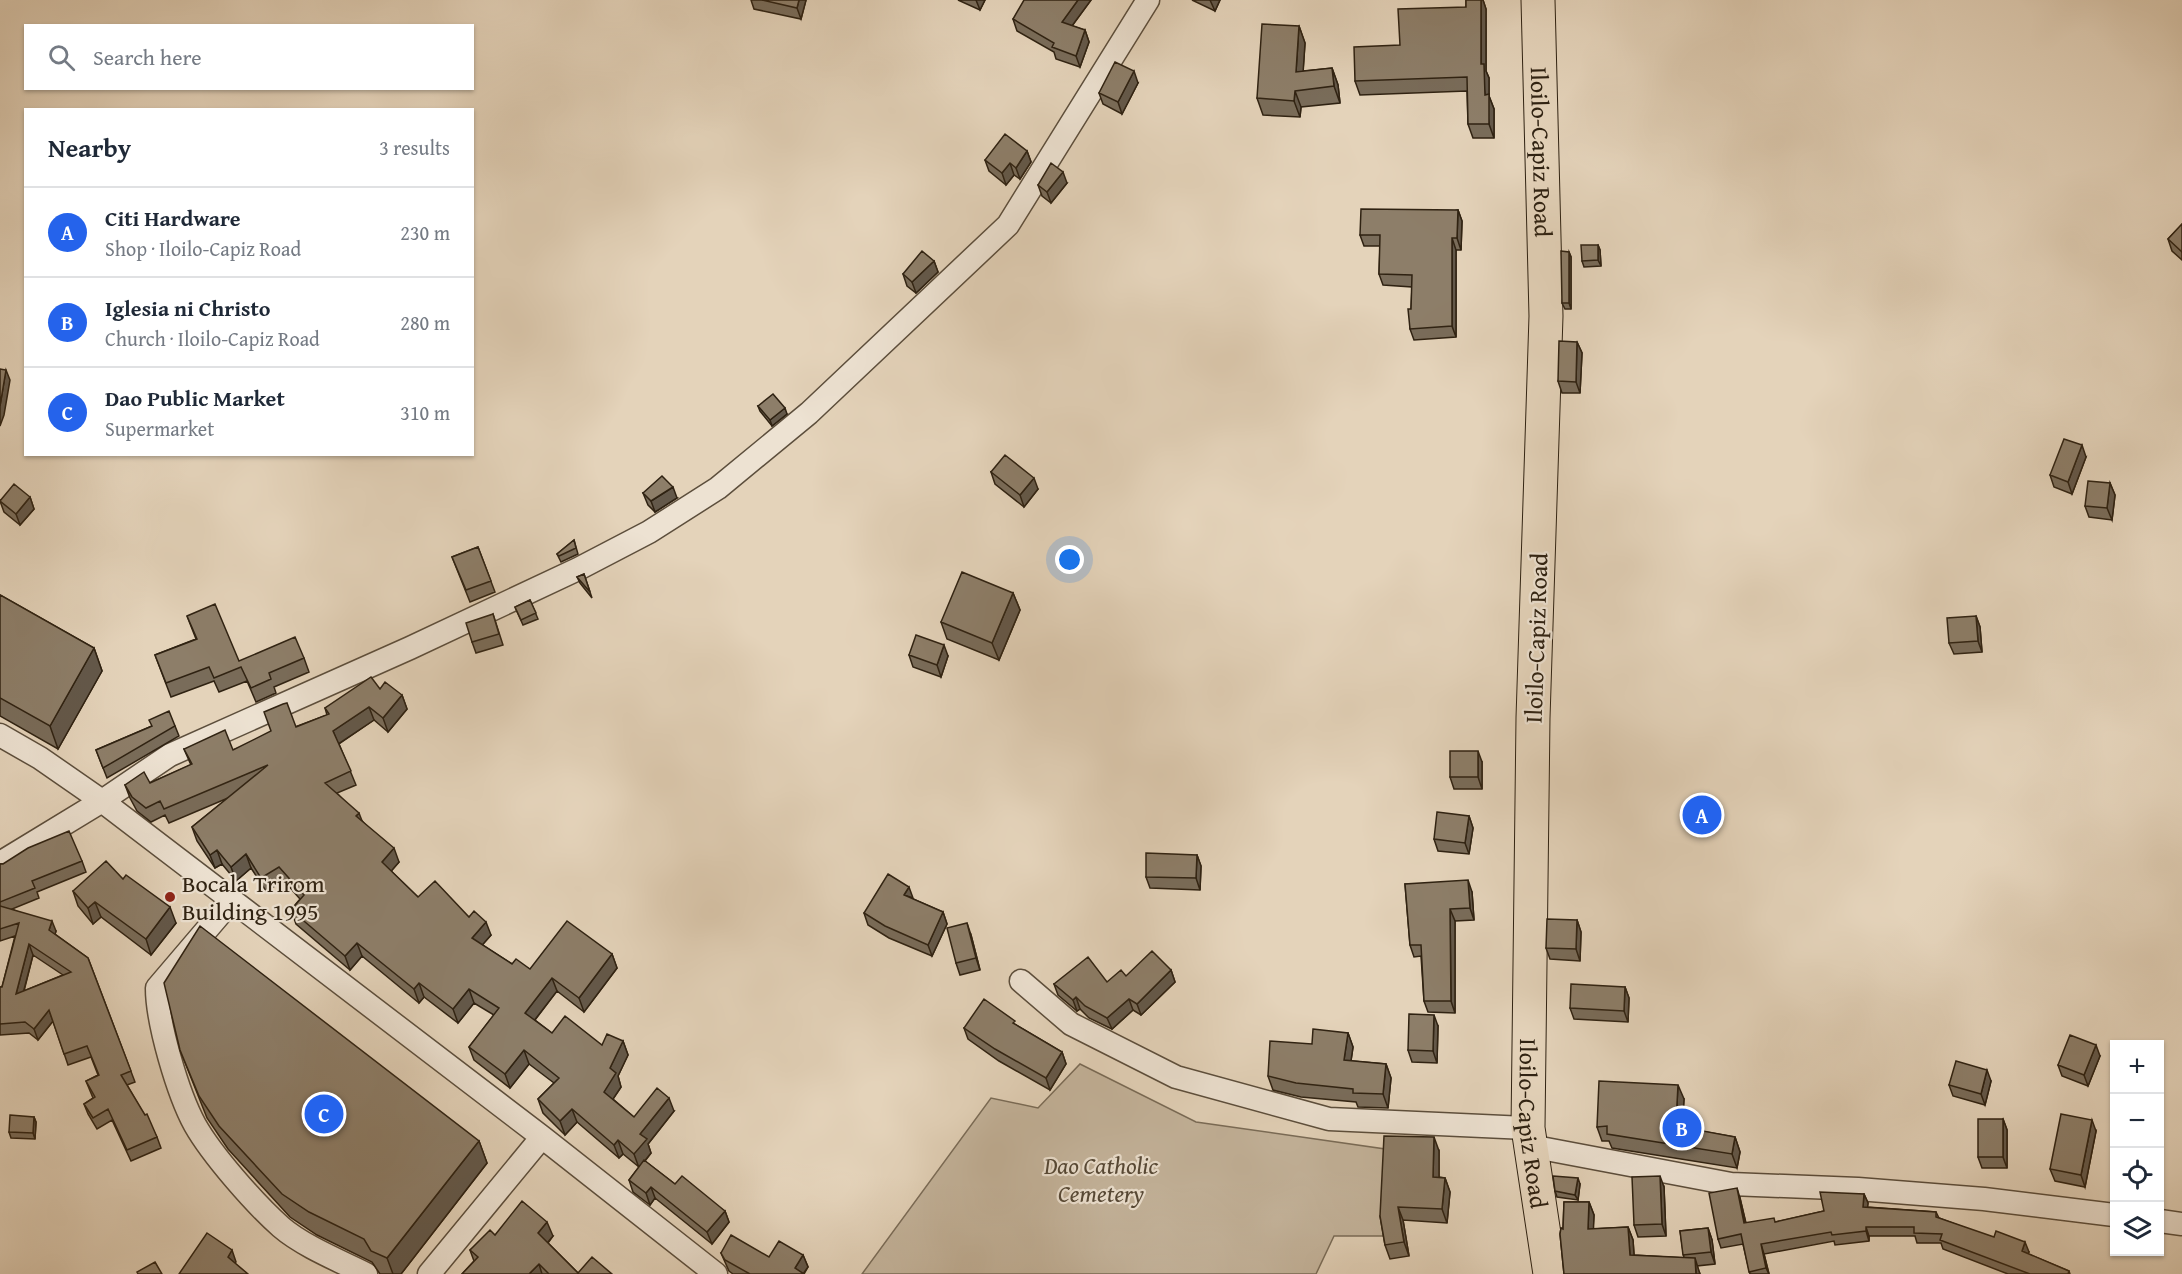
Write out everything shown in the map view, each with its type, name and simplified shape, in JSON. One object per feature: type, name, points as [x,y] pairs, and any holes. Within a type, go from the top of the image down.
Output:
[{"type":"highway","name":"Iloilo-Capiz Road","points":[[1538,0],[1546,316],[1533,718],[1529,1137],[1550,1274]]},
{"type":"street","points":[[0,863],[102,801],[170,755],[410,648],[578,569],[649,532],[718,488],[809,413],[1008,225],[1148,0]]},
{"type":"street","points":[[0,735],[40,758],[102,801],[542,1137],[717,1274]]},
{"type":"street","points":[[232,900],[157,988],[157,1012],[179,1082],[195,1125],[241,1184],[282,1228],[366,1274]]},
{"type":"street","points":[[1021,981],[1071,1024],[1176,1077],[1329,1119],[1529,1137],[1731,1184],[1858,1189],[1984,1199],[2110,1214]]},
{"type":"street","points":[[429,1274],[542,1137]]},
{"type":"street","points":[[2164,1222],[2182,1224]]},
{"type":"green space","name":"Dao Catholic Cemetery","points":[[1080,1064],[1196,1122],[1385,1149],[1384,1236],[1334,1236],[1316,1274],[862,1274],[991,1098],[1038,1108]]},
{"type":"building","points":[[762,0],[799,0],[797,8]]},
{"type":"building","points":[[1024,0],[1078,0],[1062,22],[1085,30],[1076,56],[1052,47],[1054,43],[1013,19]]},
{"type":"building","points":[[1466,0],[1481,0],[1481,64],[1484,64],[1485,95],[1489,94],[1489,124],[1468,124],[1467,77],[1355,81],[1354,47],[1400,45],[1398,9],[1466,7]]},
{"type":"building","points":[[1262,24],[1299,26],[1296,72],[1332,68],[1334,86],[1295,91],[1294,101],[1257,98]]},
{"type":"building","points":[[1115,62],[1134,71],[1118,102],[1099,93]]},
{"type":"building","points":[[1005,134],[1027,151],[1016,168],[1010,163],[1002,173],[985,160]]},
{"type":"building","points":[[1051,163],[1063,172],[1047,192],[1038,185]]},
{"type":"building","points":[[1361,209],[1458,210],[1457,238],[1452,238],[1452,326],[1410,329],[1408,309],[1411,309],[1412,275],[1379,274],[1380,235],[1360,235]]},
{"type":"building","points":[[2182,224],[2182,252],[2168,239]]},
{"type":"building","points":[[1581,245],[1598,245],[1598,260],[1582,261]]},
{"type":"building","points":[[922,251],[934,261],[912,282],[903,274]]},
{"type":"building","points":[[1561,251],[1569,252],[1569,303],[1562,303]]},
{"type":"building","points":[[1559,341],[1577,342],[1576,382],[1558,381]]},
{"type":"building","points":[[0,369],[6,370],[0,406]]},
{"type":"building","points":[[773,394],[785,408],[770,420],[758,406]]},
{"type":"building","points":[[2064,439],[2082,445],[2068,482],[2050,475]]},
{"type":"building","points":[[1005,455],[1034,478],[1020,495],[991,472]]},
{"type":"building","points":[[662,476],[673,487],[651,501],[643,493]]},
{"type":"building","points":[[2088,481],[2110,483],[2107,508],[2085,506]]},
{"type":"building","points":[[14,484],[30,497],[16,514],[0,501]]},
{"type":"building","points":[[574,540],[576,548],[559,556],[557,554]]},
{"type":"building","points":[[478,547],[491,581],[466,590],[452,557]]},
{"type":"building","points":[[962,572],[1013,593],[992,643],[941,622]]},
{"type":"building","points":[[584,574],[590,592],[577,577]]},
{"type":"building","points":[[0,595],[94,648],[50,726],[0,698]]},
{"type":"building","points":[[530,600],[536,613],[521,620],[515,607]]},
{"type":"building","points":[[215,604],[239,661],[295,637],[304,658],[269,673],[271,679],[251,688],[241,667],[214,678],[209,667],[166,683],[155,655],[197,639],[187,616]]},
{"type":"building","points":[[493,614],[499,634],[472,642],[466,623]]},
{"type":"building","points":[[1976,616],[1978,641],[1949,643],[1947,618]]},
{"type":"building","points":[[916,635],[944,645],[937,665],[909,655]]},
{"type":"building","points":[[371,677],[380,689],[385,682],[402,695],[383,718],[369,707],[333,731],[351,771],[325,783],[359,813],[356,816],[394,848],[382,862],[418,897],[435,881],[469,917],[474,911],[486,922],[472,938],[512,964],[516,959],[530,969],[567,921],[612,954],[579,998],[552,978],[525,1013],[552,1033],[565,1016],[602,1045],[607,1034],[623,1041],[610,1068],[616,1073],[604,1092],[634,1117],[657,1088],[669,1098],[640,1134],[647,1139],[634,1154],[618,1140],[614,1145],[572,1109],[560,1121],[538,1099],[559,1078],[524,1050],[505,1074],[469,1047],[499,1008],[469,989],[453,1009],[419,983],[414,989],[357,943],[345,956],[291,910],[304,895],[279,867],[261,878],[246,854],[231,867],[217,850],[210,855],[192,827],[268,765],[164,809],[160,801],[146,808],[132,797],[125,785],[144,772],[150,783],[192,764],[184,749],[225,730],[233,750],[271,731],[264,712],[283,704],[287,703],[296,727],[329,714],[325,708]]},
{"type":"building","points":[[169,711],[175,726],[103,768],[96,750],[152,726],[149,720]]},
{"type":"building","points":[[1450,751],[1478,751],[1478,777],[1450,777]]},
{"type":"building","points":[[1437,812],[1469,816],[1465,843],[1434,839]]},
{"type":"building","points":[[69,831],[82,861],[32,881],[35,888],[0,902],[0,864],[28,848]]},
{"type":"building","points":[[1146,853],[1197,855],[1196,878],[1146,877]]},
{"type":"building","points":[[106,861],[123,879],[126,875],[170,907],[146,939],[95,902],[88,908],[73,891]]},
{"type":"building","points":[[888,874],[909,887],[904,895],[943,912],[928,945],[885,926],[864,913]]},
{"type":"building","points":[[1468,880],[1470,908],[1450,909],[1451,1001],[1424,1001],[1421,945],[1410,945],[1405,884]]},
{"type":"building","points":[[0,906],[52,921],[49,930],[88,958],[131,1071],[121,1075],[145,1115],[147,1114],[157,1137],[127,1150],[108,1109],[93,1118],[84,1104],[95,1097],[86,1081],[99,1075],[87,1046],[64,1054],[49,1010],[34,1029],[25,1022],[0,1024],[0,987],[2,987],[19,923],[0,929]],"holes":[[[29,944],[71,972],[16,994]]]},
{"type":"building","points":[[1547,919],[1577,920],[1576,949],[1546,948]]},
{"type":"building","points":[[967,923],[976,958],[956,963],[947,928]]},
{"type":"building","points":[[200,926],[479,1141],[387,1258],[371,1251],[364,1239],[309,1212],[282,1194],[219,1126],[199,1096],[180,1050],[164,983]]},
{"type":"building","points":[[1152,951],[1171,970],[1137,1004],[1129,999],[1107,1018],[1085,1006],[1076,997],[1073,1000],[1054,984],[1088,957],[1107,982],[1121,970],[1126,976]]},
{"type":"building","points":[[1571,984],[1625,987],[1624,1011],[1570,1008]]},
{"type":"building","points":[[984,999],[1015,1021],[1013,1023],[1062,1052],[1046,1078],[964,1028]]},
{"type":"building","points":[[1409,1014],[1434,1015],[1433,1051],[1408,1050]]},
{"type":"building","points":[[1313,1029],[1348,1033],[1344,1060],[1386,1064],[1383,1094],[1353,1093],[1353,1089],[1296,1083],[1268,1076],[1270,1041],[1312,1044]]},
{"type":"building","points":[[2070,1035],[2096,1045],[2084,1075],[2058,1065]]},
{"type":"building","points":[[1956,1061],[1987,1070],[1981,1094],[1949,1085]]},
{"type":"building","points":[[1599,1081],[1678,1085],[1676,1123],[1693,1125],[1692,1129],[1735,1137],[1732,1154],[1607,1134],[1607,1126],[1597,1127]]},
{"type":"building","points":[[2061,1114],[2092,1120],[2081,1175],[2050,1169]]},
{"type":"building","points":[[10,1115],[34,1117],[33,1133],[9,1132]]},
{"type":"building","points":[[1978,1119],[2003,1119],[2003,1157],[1978,1157]]},
{"type":"building","points":[[1384,1136],[1434,1137],[1433,1177],[1445,1178],[1442,1209],[1398,1207],[1404,1242],[1385,1245],[1380,1216]]},
{"type":"building","points":[[644,1160],[675,1184],[682,1176],[725,1211],[707,1232],[651,1187],[646,1193],[629,1180]]},
{"type":"building","points":[[1553,1176],[1578,1178],[1575,1195],[1555,1191]]},
{"type":"building","points":[[1660,1176],[1662,1224],[1634,1225],[1632,1177]]},
{"type":"building","points":[[1737,1188],[1744,1223],[1774,1218],[1775,1222],[1824,1211],[1820,1192],[1864,1194],[1863,1207],[1936,1212],[1936,1217],[1994,1237],[1996,1231],[2025,1242],[2022,1251],[2069,1271],[2068,1274],[2030,1274],[1940,1240],[1942,1234],[1914,1233],[1914,1227],[1866,1227],[1866,1231],[1832,1235],[1831,1232],[1761,1244],[1766,1268],[1749,1272],[1741,1234],[1718,1239],[1709,1193]]},
{"type":"building","points":[[522,1201],[547,1222],[538,1233],[578,1273],[592,1257],[612,1274],[549,1274],[539,1264],[529,1274],[462,1274],[478,1257],[470,1250],[490,1230],[495,1235]]},
{"type":"building","points":[[1564,1202],[1589,1202],[1588,1229],[1628,1227],[1630,1255],[1695,1258],[1696,1274],[1564,1274],[1560,1234],[1561,1228],[1563,1229]]},
{"type":"building","points":[[1708,1228],[1711,1252],[1683,1255],[1680,1231]]},
{"type":"building","points":[[207,1233],[232,1250],[228,1257],[248,1274],[179,1274]]},
{"type":"building","points":[[731,1235],[769,1257],[779,1241],[803,1255],[795,1268],[804,1274],[750,1274],[725,1260],[721,1253]]},
{"type":"building","points":[[155,1262],[162,1274],[138,1274],[137,1272]]},
{"type":"place","name":"Citi Hardware","points":[[1702,815]]},
{"type":"place","name":"Bocala Trirom Building 1995","points":[[170,897]]},
{"type":"place","name":"Dao Public Market","points":[[324,1114]]},
{"type":"place","name":"Iglesia ni Christo","points":[[1682,1128]]}]
